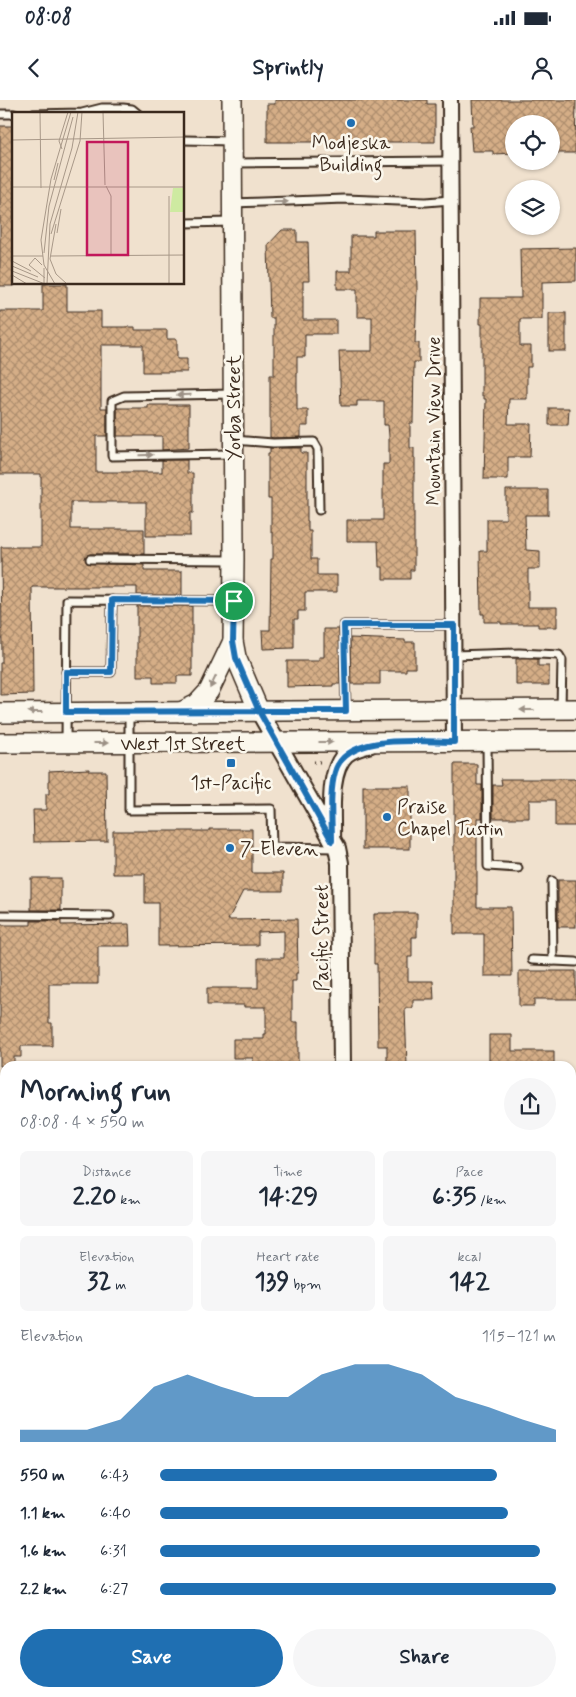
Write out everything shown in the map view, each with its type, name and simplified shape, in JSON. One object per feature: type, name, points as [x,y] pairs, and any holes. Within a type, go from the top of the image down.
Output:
[{"type":"main road","name":"Yorba Street","points":[[232,100],[233,641],[236,658],[259,711]]},
{"type":"main road","points":[[181,712],[197,704],[209,691],[233,641]]},
{"type":"main road","name":"West 1st Street","points":[[0,712],[569,710]]},
{"type":"main road","name":"West 1st Street","points":[[0,743],[576,741]]},
{"type":"street","name":"Mountain View Drive","points":[[450,100],[454,742]]},
{"type":"street","name":"Pacific Street","points":[[259,711],[334,845],[340,863],[342,1061]]},
{"type":"street","points":[[334,845],[333,791],[335,772],[346,753],[377,742]]},
{"type":"lane","points":[[86,112],[102,108],[123,108],[132,109],[136,112]]},
{"type":"lane","points":[[185,140],[232,141]]},
{"type":"lane","points":[[232,164],[450,161]]},
{"type":"lane","points":[[232,203],[345,199],[426,202],[451,200]]},
{"type":"lane","points":[[185,223],[232,222]]},
{"type":"lane","points":[[233,394],[124,396],[112,401],[112,456],[273,443],[314,442],[318,448],[319,510]]},
{"type":"lane","points":[[90,559],[234,560]]},
{"type":"lane","points":[[66,743],[67,600],[234,601]]},
{"type":"lane","points":[[66,672],[111,672],[112,600]]},
{"type":"lane","points":[[346,711],[344,625],[454,625]]},
{"type":"lane","points":[[454,655],[559,655],[562,660],[569,710]]},
{"type":"lane","points":[[129,712],[129,810],[271,809],[272,847],[334,845]]},
{"type":"lane","points":[[487,742],[488,866],[518,868]]},
{"type":"lane","points":[[552,881],[553,961]]},
{"type":"lane","points":[[0,915],[110,916]]},
{"type":"lane","points":[[532,960],[576,962]]},
{"type":"path","points":[[310,764],[314,762],[312,758]]},
{"type":"building","name":"Modjeska Building","points":[[275,100],[427,100],[427,104],[435,104],[435,142],[267,142],[267,104],[275,104]]},
{"type":"building","points":[[472,100],[576,100],[575,153],[560,153],[560,115],[505,115],[505,153],[493,154],[493,151],[472,151],[470,126],[473,126]]},
{"type":"building","points":[[0,126],[12,126],[12,285],[14,286],[0,286]]},
{"type":"building","points":[[282,230],[297,230],[297,242],[308,242],[309,281],[303,281],[303,320],[336,320],[336,334],[305,334],[305,357],[297,357],[297,410],[308,410],[308,426],[301,426],[301,437],[273,438],[270,437],[270,375],[274,375],[274,318],[270,318],[268,245]]},
{"type":"building","points":[[374,231],[416,231],[417,290],[415,343],[419,343],[419,362],[414,362],[413,423],[410,423],[410,448],[414,448],[415,473],[414,570],[410,570],[410,579],[383,579],[383,567],[379,567],[378,541],[347,541],[347,520],[383,520],[383,464],[389,464],[389,436],[388,425],[384,425],[384,401],[357,401],[357,406],[341,406],[339,351],[372,351],[372,317],[357,317],[357,289],[337,289],[337,271],[351,271],[351,236],[374,236]]},
{"type":"building","points":[[576,248],[576,281],[542,282],[542,319],[520,319],[520,346],[531,346],[531,367],[527,367],[527,399],[509,399],[508,424],[531,424],[530,457],[508,457],[508,479],[484,479],[486,399],[482,396],[480,298],[521,298],[520,249]]},
{"type":"building","points":[[43,285],[67,285],[67,311],[101,311],[101,327],[135,327],[135,330],[167,330],[167,339],[177,339],[177,359],[187,359],[187,372],[143,372],[143,345],[101,345],[101,408],[107,408],[107,436],[96,436],[96,472],[162,472],[162,460],[187,460],[187,473],[193,473],[193,513],[190,513],[190,536],[146,536],[146,502],[71,502],[71,529],[144,529],[144,554],[90,554],[85,558],[87,563],[144,565],[144,571],[182,571],[182,595],[137,595],[137,587],[32,587],[33,694],[0,695],[0,663],[2,663],[1,547],[41,547],[41,474],[0,474],[0,311],[43,311]]},
{"type":"building","points":[[549,313],[566,313],[566,351],[549,351]]},
{"type":"building","points":[[148,405],[189,405],[189,448],[162,450],[162,436],[117,436],[117,408],[148,408]]},
{"type":"building","points":[[549,408],[569,408],[568,425],[549,425]]},
{"type":"building","points":[[270,448],[301,448],[301,453],[307,453],[307,521],[308,531],[311,531],[311,559],[317,559],[317,575],[337,575],[337,592],[305,592],[305,611],[298,611],[298,619],[294,619],[294,648],[263,649],[262,630],[270,630],[271,559],[273,559],[271,499],[268,499],[268,453],[270,453]]},
{"type":"building","points":[[506,490],[548,490],[548,515],[525,515],[526,550],[540,551],[540,569],[528,569],[528,607],[557,607],[557,627],[538,627],[538,624],[484,622],[484,614],[481,614],[480,551],[487,551],[487,519],[506,519]]},
{"type":"building","points":[[137,606],[192,606],[192,676],[177,676],[177,683],[153,683],[153,676],[137,676]]},
{"type":"building","points":[[324,629],[339,629],[340,684],[333,684],[333,686],[287,687],[287,661],[319,661],[319,657],[324,657]]},
{"type":"building","points":[[350,638],[415,642],[415,668],[406,668],[406,671],[380,671],[380,684],[351,684]]},
{"type":"building","points":[[516,659],[538,659],[538,666],[549,666],[549,685],[516,685]]},
{"type":"building","points":[[454,764],[477,764],[477,785],[482,785],[482,818],[477,818],[477,907],[511,907],[512,976],[484,976],[484,934],[454,934]]},
{"type":"building","points":[[89,769],[89,771],[106,771],[107,841],[34,842],[33,810],[46,810],[46,794],[49,794],[49,771]]},
{"type":"building","points":[[501,779],[574,779],[576,781],[576,826],[555,826],[555,800],[529,800],[529,818],[493,818],[493,785],[502,785]]},
{"type":"building","name":"Praise Chapel Tustin","points":[[363,786],[410,786],[410,849],[363,849]]},
{"type":"building","points":[[209,829],[252,829],[252,873],[283,873],[283,891],[243,891],[228,920],[297,919],[298,973],[296,973],[296,981],[292,981],[292,1022],[298,1022],[298,1061],[253,1061],[253,1058],[233,1058],[233,1039],[264,1039],[264,1034],[266,1034],[266,1007],[207,1005],[207,988],[258,988],[258,958],[284,958],[284,931],[258,932],[258,945],[158,946],[158,903],[145,903],[145,874],[113,874],[113,831],[209,831]]},
{"type":"building","points":[[31,878],[61,878],[61,910],[31,910]]},
{"type":"building","points":[[558,880],[576,880],[576,927],[558,927]]},
{"type":"building","points":[[417,913],[417,937],[412,937],[412,957],[408,957],[408,981],[433,981],[434,1000],[413,1000],[413,1008],[405,1008],[407,1061],[387,1061],[387,1046],[378,1046],[377,964],[374,964],[374,914]]},
{"type":"building","points":[[31,921],[61,921],[61,925],[129,924],[130,946],[98,946],[98,984],[49,984],[49,1023],[52,1023],[52,1046],[21,1046],[21,1057],[14,1057],[14,1061],[0,1061],[0,925],[31,925]]},
{"type":"building","points":[[519,971],[576,971],[576,999],[534,999],[534,1006],[519,1006]]},
{"type":"building","points":[[489,1035],[512,1035],[512,1051],[554,1051],[554,1061],[489,1061]]},
{"type":"place","name":"Modjeska Building","points":[[351,123]]},
{"type":"place","name":"1st-Pacific","points":[[231,763]]},
{"type":"place","name":"Praise Chapel Tustin","points":[[387,817]]},
{"type":"place","name":"7-Eleven","points":[[230,848]]},
{"type":"route","points":[[234,601],[112,600],[111,672],[66,672],[66,712],[259,711],[332,841],[335,772],[346,753],[377,742],[454,742],[454,625],[344,625],[346,711],[259,711],[236,658],[233,641],[234,601]]}]
